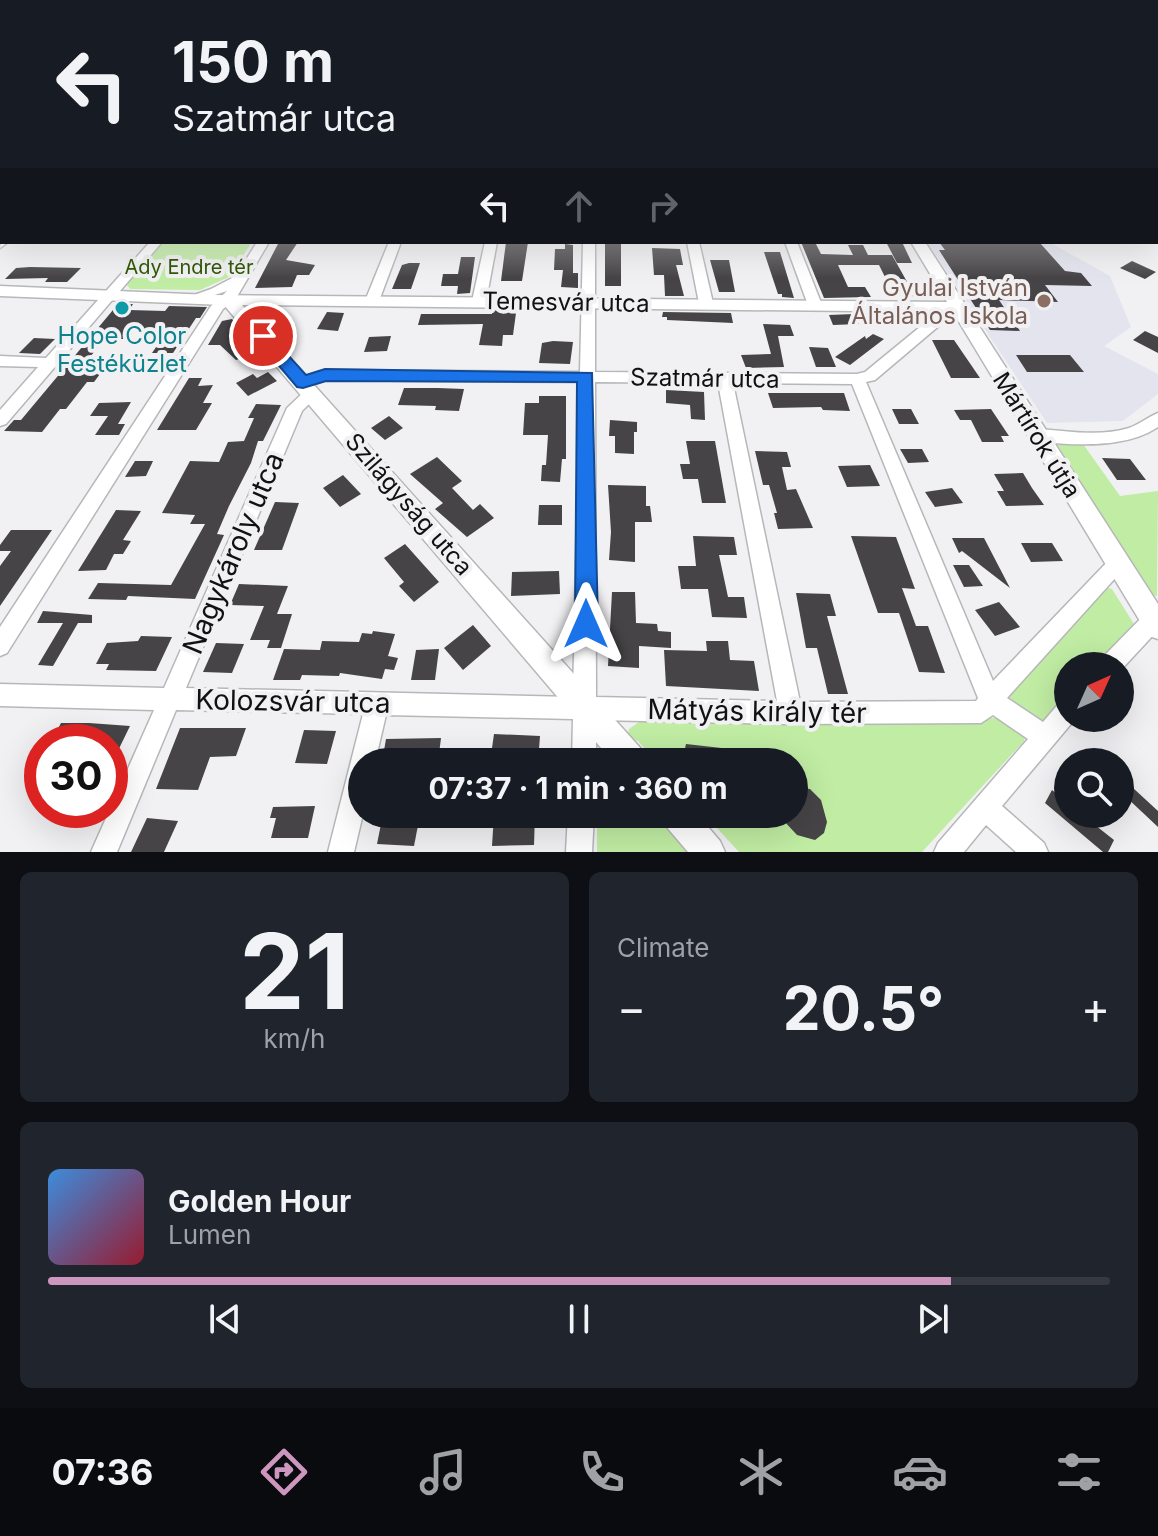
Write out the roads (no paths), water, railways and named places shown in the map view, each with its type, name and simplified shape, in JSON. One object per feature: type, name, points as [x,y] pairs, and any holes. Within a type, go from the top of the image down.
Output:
[{"type":"street","points":[[0,420],[154,244]]},
{"type":"street","points":[[0,646],[218,306],[228,300],[262,244]]},
{"type":"street","points":[[372,301],[394,244]]},
{"type":"street","points":[[479,301],[491,244]]},
{"type":"street","points":[[585,748],[586,303],[589,244]]},
{"type":"street","points":[[693,244],[706,303]]},
{"type":"street","points":[[792,244],[815,305]]},
{"type":"street","name":"Mártírok útja","points":[[919,244],[1153,623]]},
{"type":"street","points":[[189,300],[221,289],[242,276]]},
{"type":"street","points":[[0,291],[228,300]]},
{"type":"street","name":"Szilágyság utca","points":[[228,300],[250,307],[308,388],[587,709]]},
{"type":"street","name":"Temesvár utca","points":[[250,307],[372,301],[479,301],[815,305],[963,312]]},
{"type":"street","name":"Temesvár utca","points":[[903,307],[942,316],[963,312]]},
{"type":"street","points":[[942,316],[870,376],[857,379],[990,700],[1043,735]]},
{"type":"street","points":[[0,361],[49,363]]},
{"type":"street","name":"Szatmár utca","points":[[308,388],[325,375],[857,379]]},
{"type":"street","points":[[724,377],[791,713]]},
{"type":"street","name":"Nagykároly utca","points":[[104,852],[295,408],[308,388]]},
{"type":"street","points":[[1038,435],[1118,437],[1141,432],[1158,419]]},
{"type":"street","name":"Mátyás király tér","points":[[587,709],[791,713],[981,712],[1118,564]]},
{"type":"street","points":[[1124,652],[1153,623]]},
{"type":"street","name":"Kolozsvár utca","points":[[0,695],[587,709]]},
{"type":"street","points":[[366,748],[377,703]]},
{"type":"street","name":"Mátyás király tér","points":[[587,709],[620,748]]},
{"type":"street","points":[[947,852],[1054,724]]},
{"type":"street","points":[[984,807],[1035,852]]},
{"type":"street","points":[[341,852],[348,823]]},
{"type":"street","points":[[579,852],[580,828]]},
{"type":"street","points":[[688,828],[709,852]]},
{"type":"place","name":"Gyulai István Általános Iskola","points":[[1044,301]]},
{"type":"place","name":"Hope Color Festéküzlet","points":[[122,308]]},
{"type":"park label","name":"Ady Endre tér","points":[[189,267]]}]
